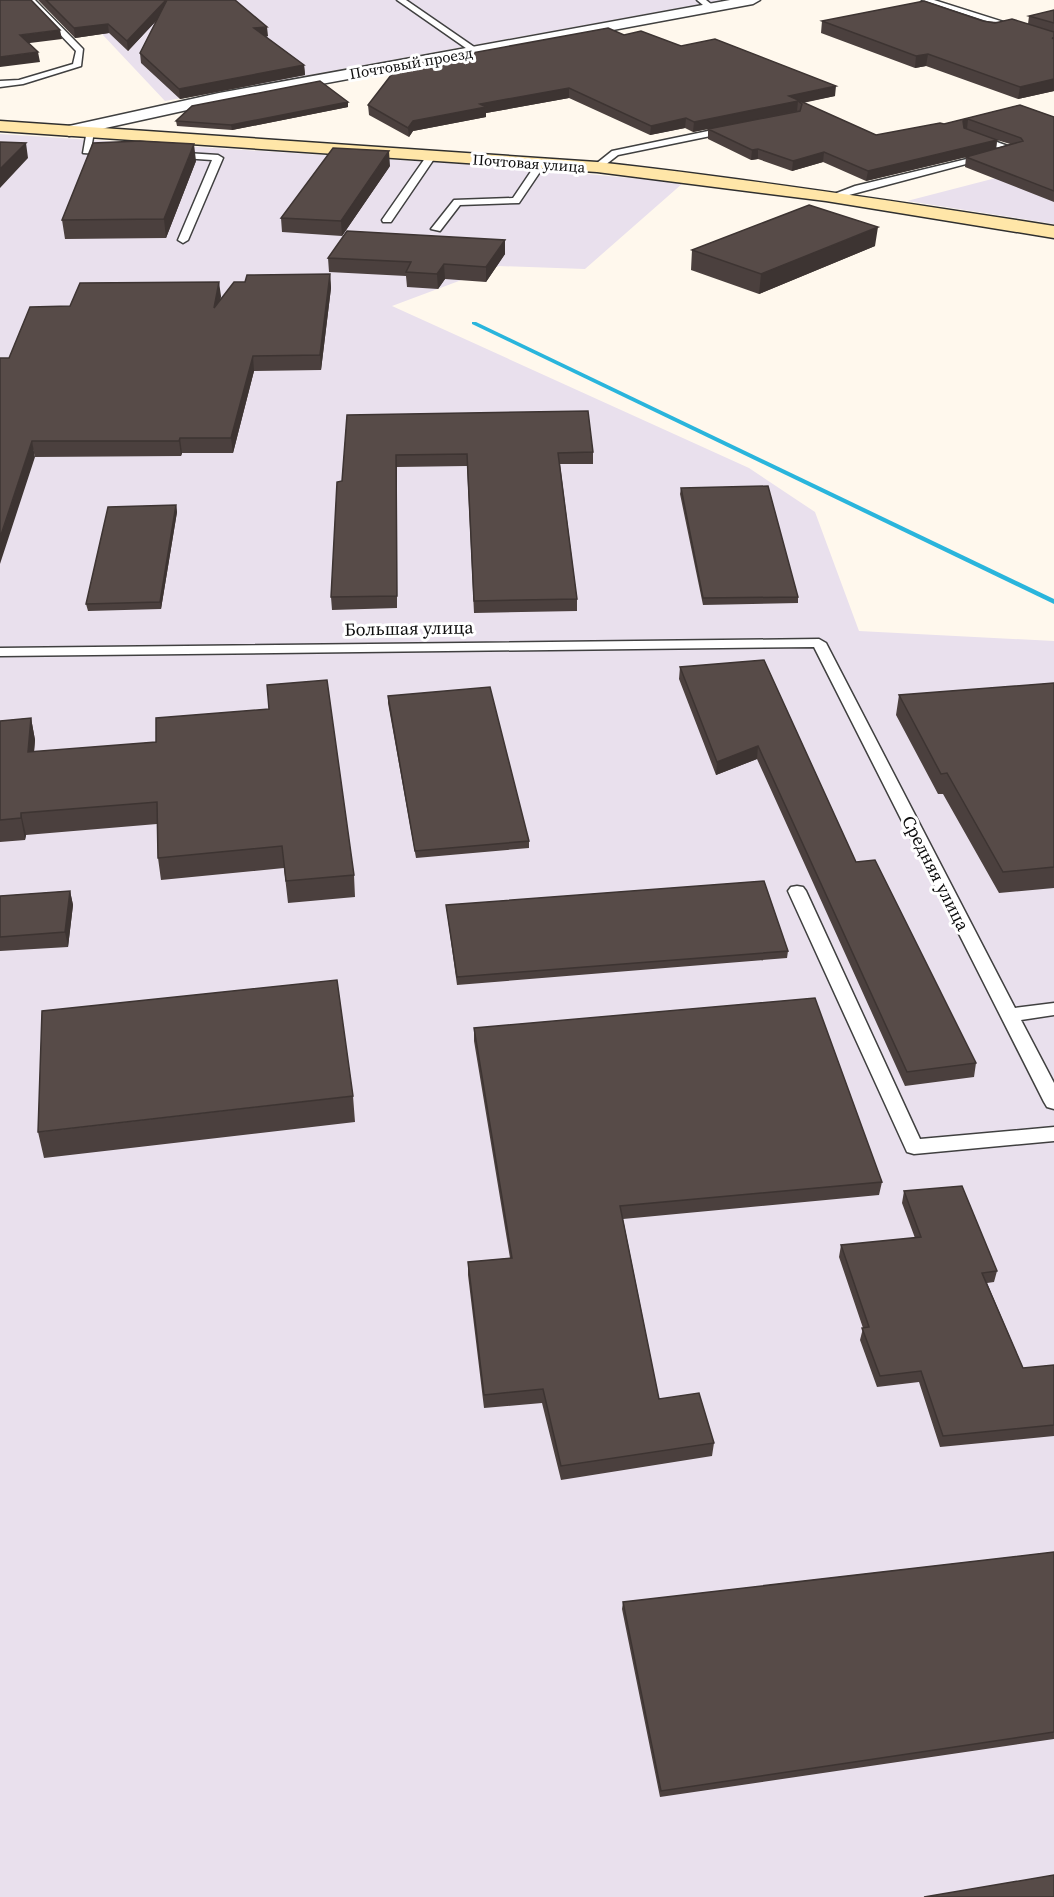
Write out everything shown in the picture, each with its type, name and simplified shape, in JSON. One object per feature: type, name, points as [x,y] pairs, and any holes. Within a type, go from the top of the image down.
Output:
[{"type":"street","name":"Почтовый проезд","points":[[69,130],[219,98],[476,51],[706,4],[753,0]]},
{"type":"street","name":"Почтовая улица","points":[[0,126],[597,167],[834,196],[1054,232]]},
{"type":"lane","points":[[0,84],[20,82],[77,66],[80,51],[31,0]]},
{"type":"lane","points":[[401,0],[476,51]]},
{"type":"lane","points":[[926,0],[1054,41]]},
{"type":"lane","points":[[597,167],[615,153],[741,127]]},
{"type":"lane","points":[[90,132],[86,151],[124,153]]},
{"type":"lane","points":[[834,196],[858,188],[1014,150],[966,134]]},
{"type":"lane","points":[[156,154],[218,158],[217,165],[183,240]]},
{"type":"lane","points":[[387,220],[431,156]]},
{"type":"lane","points":[[436,229],[457,202],[516,201],[541,163]]},
{"type":"lane","name":"Большая улица","points":[[0,652],[819,643]]},
{"type":"lane","name":"Средняя улица","points":[[819,643],[1054,1102]]},
{"type":"lane","points":[[797,891],[914,1147],[1054,1134]]},
{"type":"lane","points":[[1009,1015],[1054,1009]]},
{"type":"shaded area","points":[[70,0],[723,0],[165,101]]},
{"type":"shaded area","points":[[0,134],[523,168],[683,183],[585,269],[499,266],[392,306],[749,468],[815,512],[859,631],[1054,641],[1054,1897],[0,1897]]},
{"type":"shaded area","points":[[1054,163],[1054,224],[907,201]]},
{"type":"building","points":[[0,0],[31,0],[60,30],[20,35],[38,52],[0,57]]},
{"type":"building","points":[[46,0],[166,0],[127,41],[108,24],[74,28]]},
{"type":"building","points":[[167,0],[235,0],[267,27],[254,28],[304,65],[179,89],[140,53]]},
{"type":"building","points":[[924,1],[983,21],[995,23],[1012,19],[1054,32],[1054,38],[1052,38],[1054,39],[1054,79],[1020,87],[928,54],[916,56],[822,21]]},
{"type":"building","points":[[1054,10],[1054,23],[1029,16]]},
{"type":"building","points":[[608,28],[624,35],[641,31],[681,46],[715,39],[836,86],[789,96],[876,135],[944,124],[1020,105],[1054,117],[1054,191],[966,157],[1023,141],[1021,138],[968,119],[963,121],[964,128],[997,140],[868,171],[824,152],[793,161],[758,149],[752,150],[708,129],[800,111],[802,104],[798,101],[694,122],[686,118],[651,126],[569,88],[480,104],[486,107],[413,121],[408,128],[368,105],[395,70],[428,64],[423,62]]},
{"type":"building","points":[[320,81],[348,102],[231,125],[176,121],[192,106]]},
{"type":"building","points":[[140,141],[194,144],[164,219],[62,220],[93,143]]},
{"type":"building","points":[[0,142],[26,143],[0,169]]},
{"type":"building","points":[[333,148],[389,151],[341,221],[281,218]]},
{"type":"building","points":[[809,205],[878,227],[761,274],[692,250]]},
{"type":"building","points":[[347,231],[505,240],[486,267],[444,264],[437,274],[406,272],[411,262],[328,258]]},
{"type":"building","points":[[330,274],[320,355],[253,356],[231,438],[180,438],[179,441],[32,441],[0,538],[0,358],[9,358],[30,307],[70,306],[80,283],[219,282],[214,308],[234,282],[245,282],[247,275]]},
{"type":"building","points":[[588,411],[593,452],[558,453],[577,599],[474,601],[467,454],[396,455],[397,596],[331,597],[337,482],[342,481],[347,415]]},
{"type":"building","points":[[768,486],[798,597],[703,598],[681,488]]},
{"type":"building","points":[[176,505],[160,602],[86,604],[108,507]]},
{"type":"building","points":[[764,660],[856,862],[875,860],[976,1063],[907,1072],[758,746],[717,762],[680,667]]},
{"type":"building","points":[[327,680],[354,875],[286,881],[282,846],[158,858],[157,802],[21,813],[21,818],[0,820],[0,721],[31,718],[28,752],[156,742],[156,718],[269,709],[267,685]]},
{"type":"building","points":[[1054,683],[1054,867],[1003,872],[947,773],[941,774],[899,695]]},
{"type":"building","points":[[490,687],[529,841],[415,851],[388,696]]},
{"type":"building","points":[[764,881],[788,951],[457,977],[446,905]]},
{"type":"building","points":[[70,891],[65,932],[0,937],[0,896]]},
{"type":"building","points":[[337,980],[353,1096],[38,1132],[42,1011]]},
{"type":"building","points":[[815,998],[882,1182],[620,1206],[659,1399],[699,1393],[714,1443],[561,1466],[543,1389],[484,1395],[468,1262],[512,1258],[474,1028]]},
{"type":"building","points":[[962,1186],[997,1271],[982,1273],[1023,1368],[1054,1365],[1054,1425],[943,1436],[921,1371],[880,1376],[862,1328],[869,1327],[841,1245],[921,1237],[904,1191]]},
{"type":"building","points":[[1054,1552],[1054,1732],[661,1791],[623,1602]]},
{"type":"building","points":[[1054,1875],[1054,1897],[924,1897]]},
{"type":"waterway","points":[[474,323],[1054,602]]}]
